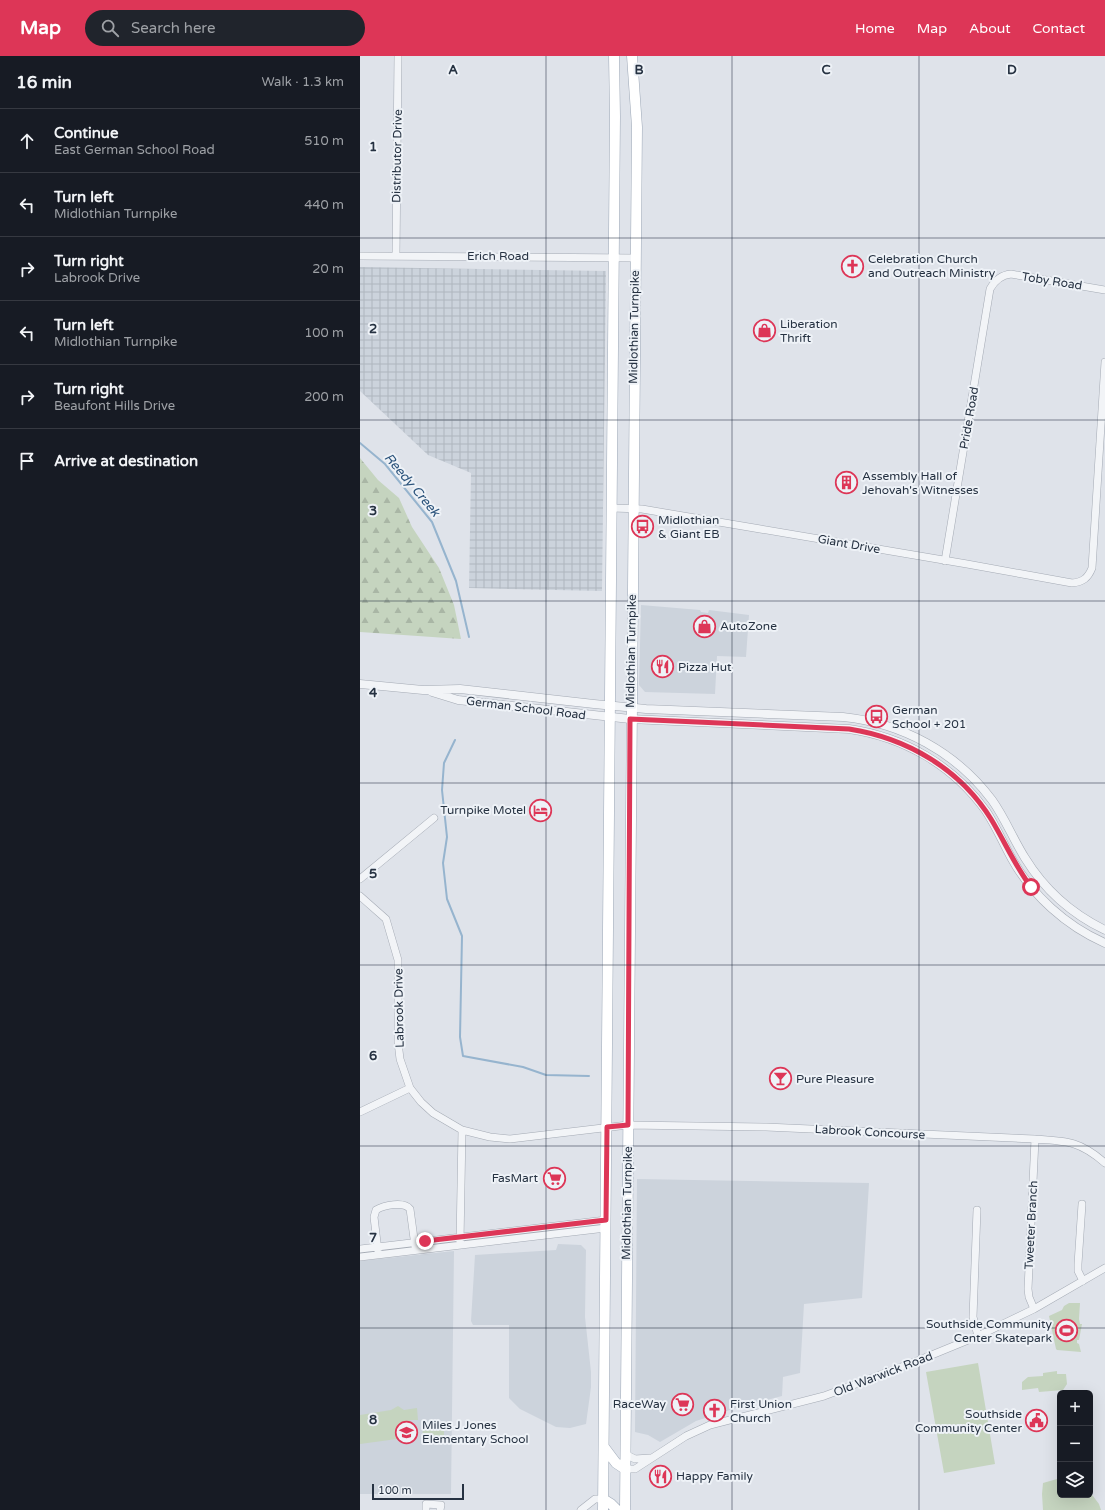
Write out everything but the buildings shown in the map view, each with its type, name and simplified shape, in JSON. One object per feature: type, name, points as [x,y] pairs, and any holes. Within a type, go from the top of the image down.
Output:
[{"type":"main road","name":"Midlothian Turnpike","points":[[603,1510],[609,717],[616,116],[614,56]]},
{"type":"main road","name":"Midlothian Turnpike","points":[[625,1510],[630,719],[636,127],[632,56]]},
{"type":"main road","points":[[604,1447],[616,1463],[625,1469]]},
{"type":"main road","points":[[604,1499],[617,1510]]},
{"type":"street","name":"Distributor Drive","points":[[396,256],[398,56]]},
{"type":"street","name":"Erich Road","points":[[360,256],[635,258]]},
{"type":"street","name":"Toby Road","points":[[999,278],[1011,274],[1105,290]]},
{"type":"street","name":"Pride Road","points":[[945,561],[990,289],[993,282],[999,278]]},
{"type":"street","points":[[1102,447],[1105,362]]},
{"type":"street","name":"Giant Drive","points":[[612,508],[632,508],[664,513],[1079,583],[1089,575],[1092,568],[1102,447]]},
{"type":"street","name":"German School Road","points":[[360,684],[423,690],[460,689],[610,706],[854,718],[886,726],[918,738],[946,755],[972,778],[992,800],[1025,859],[1044,885],[1078,914],[1105,930]]},
{"type":"street","name":"German School Road","points":[[423,690],[458,700],[609,717],[849,729],[882,736],[912,748],[940,765],[964,786],[986,811],[1012,860],[1039,895],[1055,911],[1072,924],[1105,943]]},
{"type":"street","points":[[816,727],[817,716]]},
{"type":"street","points":[[360,879],[434,818]]},
{"type":"street","name":"Labrook Drive","points":[[360,896],[386,919],[398,960],[398,1042],[400,1059],[410,1088],[421,1102],[433,1113],[462,1130],[490,1137],[518,1139],[628,1125]]},
{"type":"street","points":[[360,1112],[410,1088]]},
{"type":"street","name":"Labrook Concourse","points":[[628,1125],[766,1127],[1068,1141],[1094,1154],[1105,1163]]},
{"type":"street","points":[[460,1241],[462,1130]]},
{"type":"street","name":"Tweeter Branch","points":[[1034,1309],[1029,1297],[1028,1288],[1035,1139]]},
{"type":"street","points":[[378,1251],[374,1218],[376,1210],[382,1207],[401,1204],[408,1206],[410,1209],[415,1250]]},
{"type":"street","points":[[1082,1204],[1078,1271],[1083,1281]]},
{"type":"street","points":[[978,1210],[973,1317],[978,1336]]},
{"type":"street","points":[[360,1249],[378,1251],[415,1250],[460,1241],[606,1224]]},
{"type":"street","points":[[360,1257],[414,1242],[460,1241]]},
{"type":"street","name":"Old Warwick Road","points":[[625,1469],[635,1469],[686,1436],[710,1424],[824,1396],[978,1336],[1034,1309],[1105,1268]]},
{"type":"street","name":"Old Warwick Road","points":[[625,1454],[635,1459],[654,1457]]},
{"type":"street","points":[[581,1510],[595,1499],[604,1499]]},
{"type":"street","points":[[426,1510],[426,1504],[441,1505],[440,1510]]},
{"type":"shaded area","points":[[360,267],[606,271],[602,591],[469,588],[471,473],[428,455],[360,391]]},
{"type":"shaded area","points":[[641,605],[700,610],[701,612],[708,613],[709,610],[749,615],[746,657],[717,656],[715,694],[645,692],[639,685]]},
{"type":"shaded area","points":[[637,1179],[869,1183],[862,1298],[804,1304],[800,1373],[783,1377],[782,1396],[696,1421],[660,1442],[648,1435],[635,1432]]},
{"type":"shaded area","points":[[558,1244],[581,1245],[586,1250],[585,1317],[591,1372],[591,1387],[586,1424],[570,1428],[556,1427],[520,1409],[509,1398],[509,1325],[473,1325],[471,1321],[475,1255],[556,1250]]},
{"type":"shaded area","name":"Miles J Jones Elementary School","points":[[454,1251],[451,1494],[360,1494],[360,1261]]},
{"type":"green space","points":[[360,458],[378,480],[399,498],[412,527],[439,568],[454,605],[461,639],[360,632]]},
{"type":"green space","name":"Southside Community Center Skatepark","points":[[1069,1303],[1080,1303],[1079,1319],[1080,1324],[1082,1324],[1077,1343],[1079,1344],[1081,1352],[1056,1349],[1049,1316],[1062,1310],[1064,1306]]},
{"type":"green space","points":[[978,1363],[995,1464],[944,1473],[926,1372]]},
{"type":"green space","points":[[1057,1371],[1057,1374],[1066,1374],[1067,1384],[1063,1390],[1039,1392],[1038,1388],[1022,1390],[1022,1382],[1028,1377],[1043,1376],[1043,1373]]},
{"type":"green space","points":[[398,1406],[404,1410],[417,1408],[418,1420],[410,1420],[412,1437],[360,1444],[360,1415],[391,1410]]},
{"type":"green space","points":[[434,1424],[440,1425],[444,1431],[444,1436],[438,1440],[422,1438],[423,1429],[431,1427]]},
{"type":"green space","points":[[1057,1479],[1057,1498],[1093,1498],[1093,1496],[1099,1504],[1101,1510],[1043,1510],[1043,1483]]},
{"type":"waterway","name":"Reedy Creek","points":[[360,443],[385,464],[432,522],[456,581],[469,637]]},
{"type":"waterway","points":[[455,740],[444,763],[442,790],[447,837],[443,863],[447,899],[462,936],[460,1037],[463,1056],[523,1067],[546,1075],[589,1076]]},
{"type":"place","name":"Celebration Church and Outreach Ministry","points":[[853,266]]},
{"type":"place","name":"Liberation Thrift","points":[[764,331]]},
{"type":"place","name":"Assembly Hall of Jehovah's Witnesses","points":[[846,483]]},
{"type":"place","name":"Midlothian & Giant EB","points":[[642,527]]},
{"type":"place","name":"AutoZone","points":[[704,626]]},
{"type":"place","name":"Pizza Hut","points":[[663,667]]},
{"type":"place","name":"German School + 201","points":[[876,717]]},
{"type":"place","name":"Turnpike Motel","points":[[541,810]]},
{"type":"place","name":"Pure Pleasure","points":[[781,1079]]},
{"type":"place","name":"FasMart","points":[[554,1178]]},
{"type":"place","name":"Southside Community Center Skatepark","points":[[1067,1331]]},
{"type":"place","name":"RaceWay","points":[[682,1404]]},
{"type":"place","name":"First Union Church","points":[[715,1411]]},
{"type":"place","name":"Southside Community Center","points":[[1037,1421]]},
{"type":"place","name":"Miles J Jones Elementary School","points":[[406,1432]]},
{"type":"place","name":"Happy Family","points":[[661,1476]]},
{"type":"route","points":[[425,1241],[606,1220],[607,1127],[628,1125],[630,719],[849,729],[871,733],[902,743],[931,758],[957,779],[972,794],[992,820],[1012,860],[1031,887]]}]
